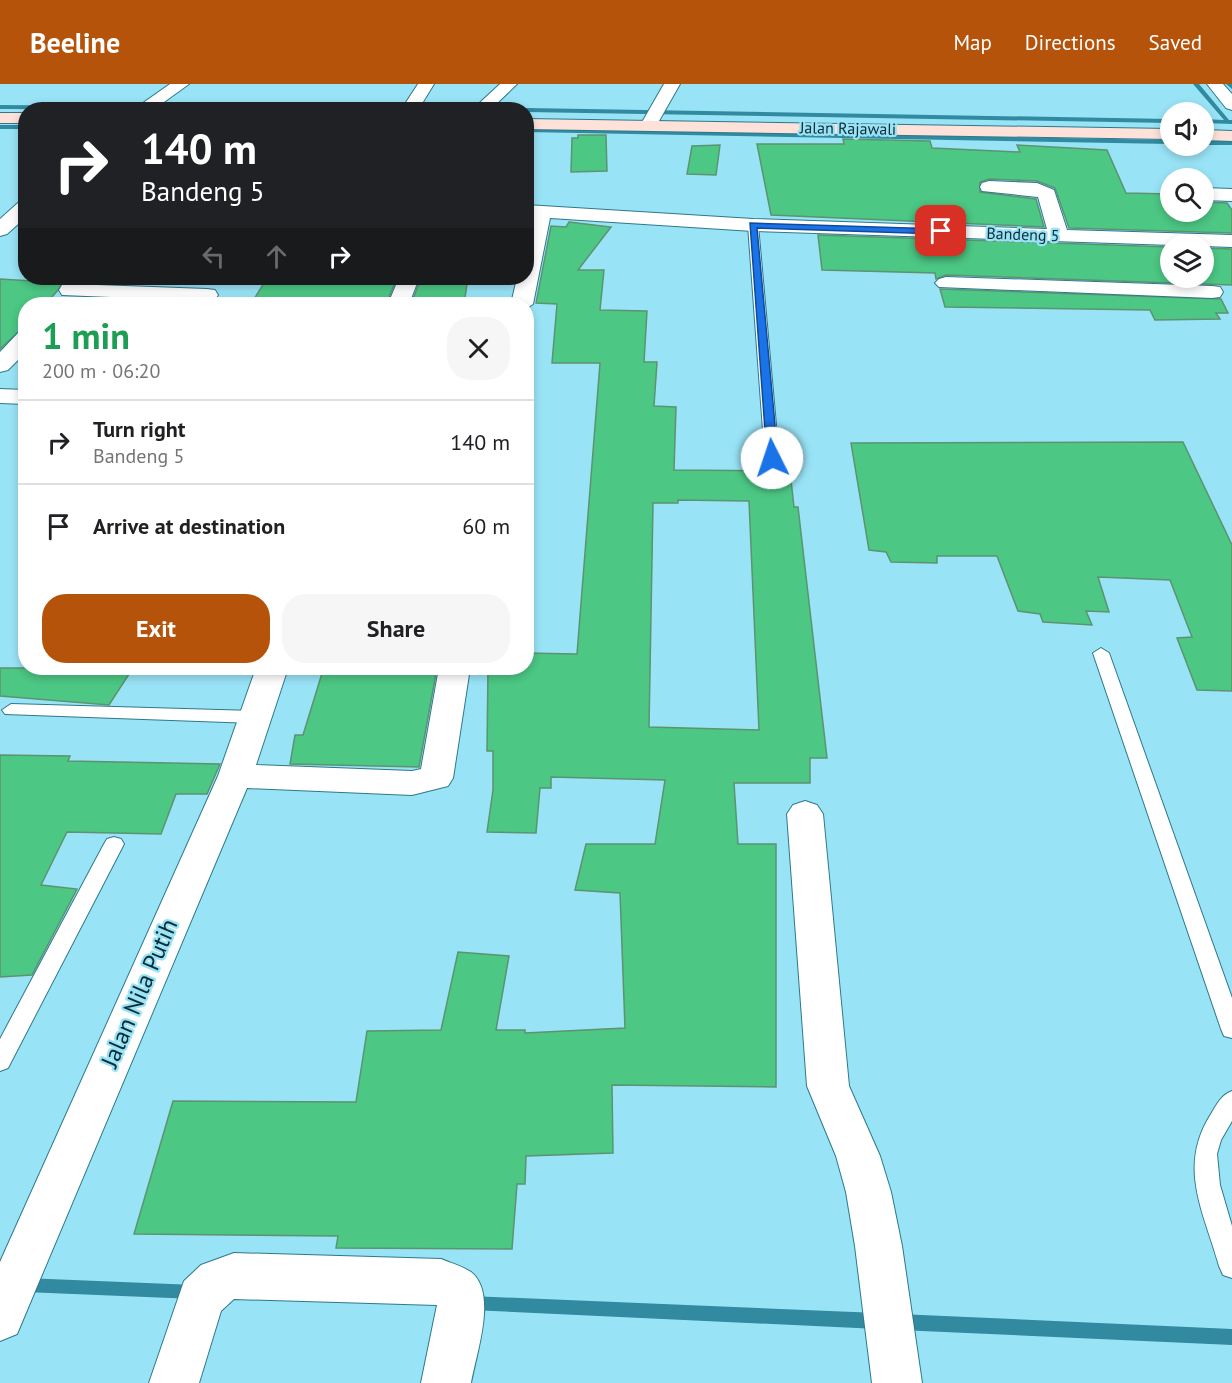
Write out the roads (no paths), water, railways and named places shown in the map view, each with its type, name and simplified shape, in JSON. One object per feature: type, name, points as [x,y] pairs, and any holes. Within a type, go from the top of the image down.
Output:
[{"type":"main road","name":"Jalan Rajawali","points":[[534,124],[649,124],[1160,135]]},
{"type":"main road","points":[[1214,135],[1232,136]]},
{"type":"street","points":[[153,102],[181,84]]},
{"type":"street","points":[[414,102],[426,84]]},
{"type":"street","points":[[489,102],[509,84]]},
{"type":"street","points":[[649,124],[672,84]]},
{"type":"street","points":[[1215,84],[1232,105]]},
{"type":"street","points":[[989,187],[1037,189],[1047,194],[1059,235]]},
{"type":"street","points":[[1214,194],[1232,195]]},
{"type":"street","name":"Bandeng 5","points":[[534,211],[753,225],[1232,241]]},
{"type":"street","points":[[0,230],[18,213]]},
{"type":"street","points":[[1035,234],[1052,286]]},
{"type":"street","points":[[946,283],[1212,292]]},
{"type":"street","points":[[69,291],[207,295]]},
{"type":"street","points":[[0,365],[18,349]]},
{"type":"street","points":[[0,396],[18,397]]},
{"type":"street","name":"Jalan Nila Putih","points":[[0,1317],[235,776],[269,675]]},
{"type":"street","points":[[235,776],[412,783],[436,778],[454,675]]},
{"type":"street","points":[[805,814],[828,1086],[832,1102],[854,1145],[869,1200],[897,1383]]},
{"type":"street","points":[[174,1383],[201,1297],[218,1281],[234,1276],[441,1282],[453,1287],[459,1293],[462,1303],[446,1383]]},
{"type":"lane","points":[[753,225],[772,458]]},
{"type":"lane","points":[[1101,653],[1232,1029]]},
{"type":"lane","points":[[11,710],[254,717]]},
{"type":"lane","points":[[2,1055],[114,844]]},
{"type":"lane","points":[[1232,1101],[1207,1143],[1206,1159],[1208,1179],[1232,1266]]},
{"type":"waterway","points":[[1196,84],[1228,122]]},
{"type":"waterway","points":[[1229,84],[1232,87]]},
{"type":"waterway","points":[[0,107],[18,107]]},
{"type":"waterway","points":[[534,110],[1160,121]]},
{"type":"waterway","points":[[1214,121],[1228,122]]},
{"type":"waterway","points":[[1228,122],[1232,122]]},
{"type":"waterway","points":[[0,127],[18,127]]},
{"type":"waterway","points":[[534,130],[1160,142]]},
{"type":"waterway","points":[[1214,143],[1232,143]]},
{"type":"waterway","points":[[0,1284],[195,1292]]},
{"type":"waterway","points":[[471,1303],[878,1321]]},
{"type":"waterway","points":[[899,1322],[1232,1337]]}]
